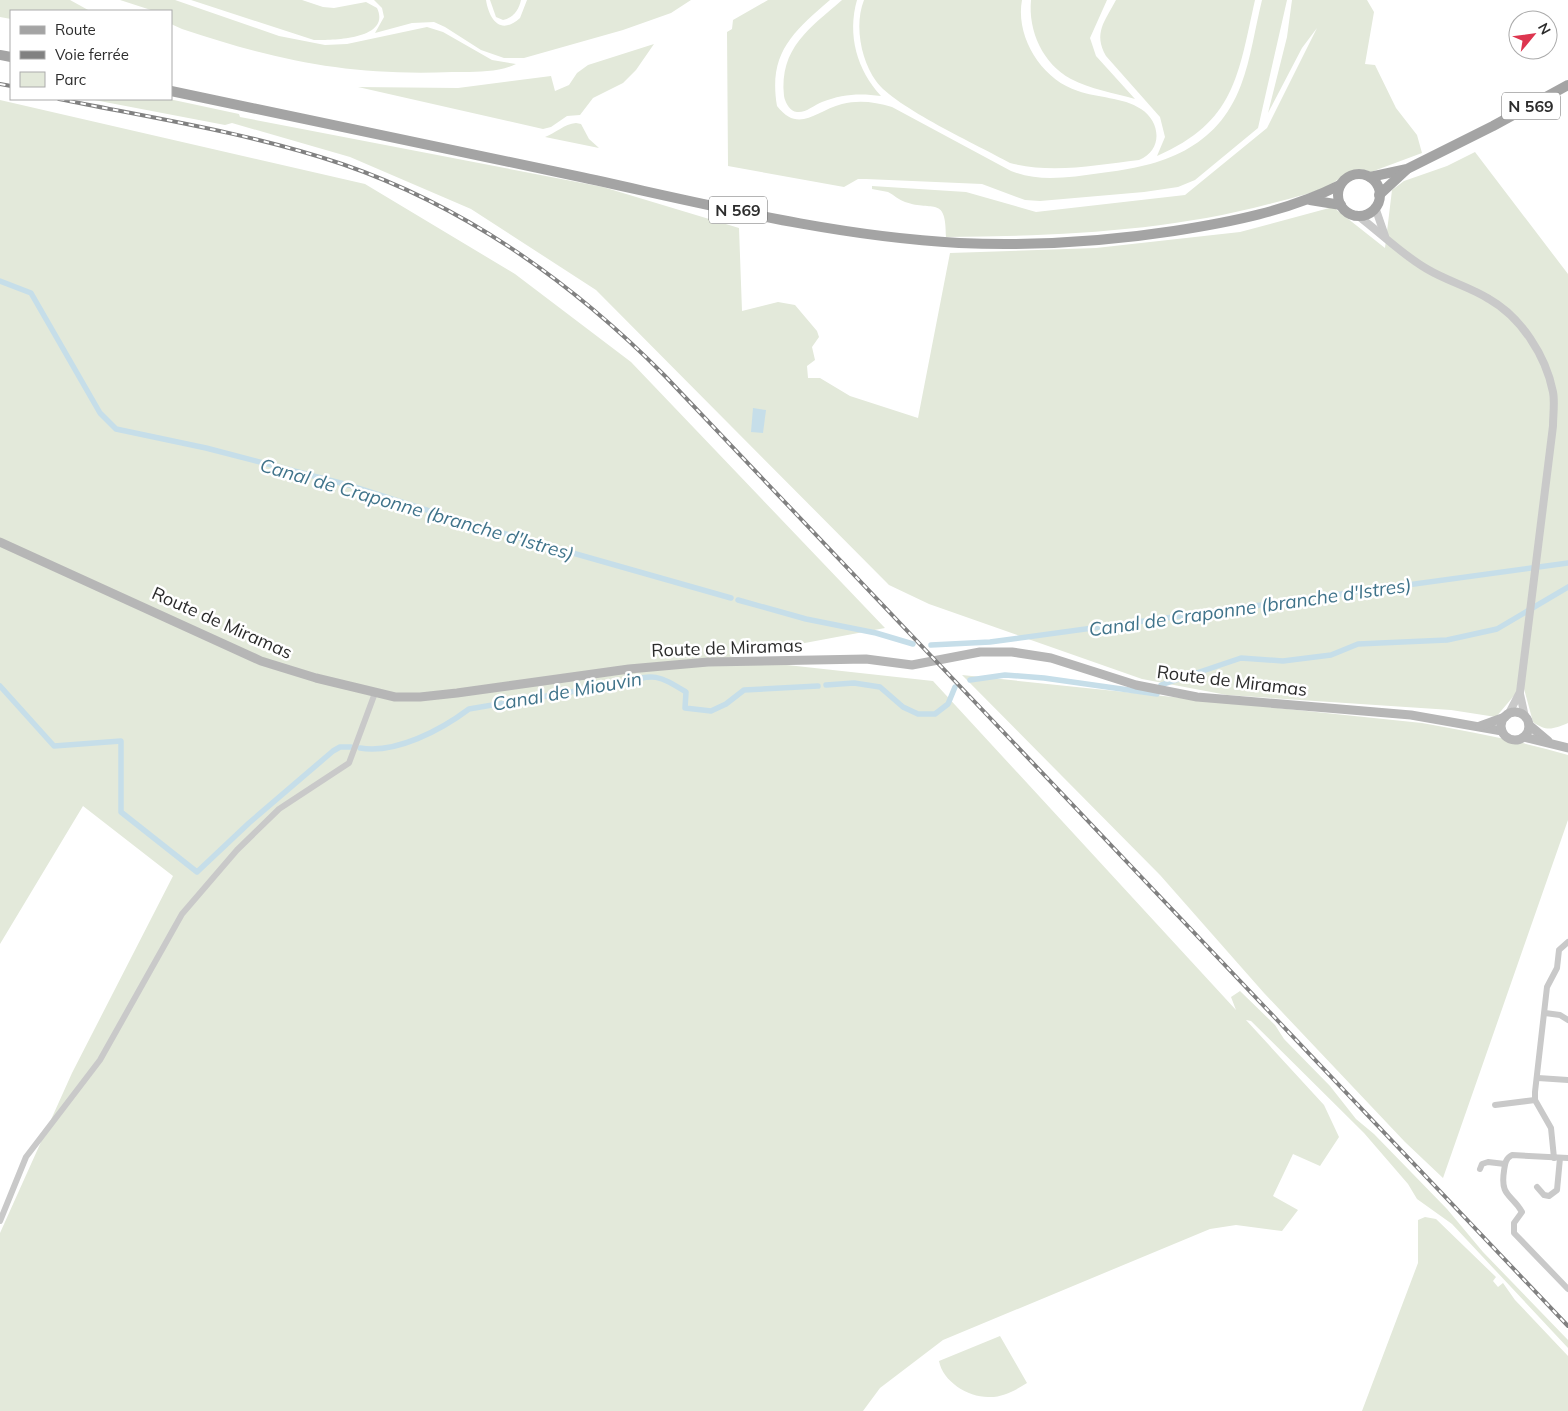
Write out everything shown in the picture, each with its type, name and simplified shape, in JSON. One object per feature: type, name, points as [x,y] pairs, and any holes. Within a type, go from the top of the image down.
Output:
[{"type":"main road","name":"N 569","points":[[1370,177],[1407,169],[1493,126],[1568,84]]},
{"type":"main road","name":"N 569","points":[[172,91],[755,214],[853,232],[905,238],[1015,244],[1113,239],[1244,218],[1310,200],[1340,185]]},
{"type":"main road","name":"N 569","points":[[1380,194],[1407,169]]},
{"type":"main road","points":[[1357,174],[1370,177],[1375,182],[1380,194],[1375,207],[1370,212],[1357,215],[1345,210],[1338,198],[1340,185],[1350,176],[1357,174]]},
{"type":"main road","name":"N 569","points":[[1310,200],[1341,205]]},
{"type":"main road","name":"Route de Miramas","points":[[0,542],[261,661],[289,671],[395,697],[420,697],[629,669],[708,662],[866,659],[912,665],[980,652],[1012,652],[1051,658],[1136,685],[1197,697],[1411,715],[1502,730]]},
{"type":"main road","points":[[1548,741],[1517,713],[1506,716],[1502,730],[1511,740],[1524,737],[1548,741],[1568,748]]},
{"type":"main road","name":"Route de Miramas","points":[[1480,726],[1506,716]]},
{"type":"main road","points":[[1524,737],[1527,721]]},
{"type":"street","points":[[1375,207],[1385,236]]},
{"type":"street","points":[[1357,215],[1385,236],[1402,254],[1430,271],[1492,300],[1522,328],[1544,364],[1553,393],[1553,426],[1520,692],[1527,721]]},
{"type":"street","points":[[1506,716],[1520,692]]},
{"type":"street","points":[[0,1221],[26,1158],[100,1060],[182,914],[237,850],[279,809],[349,763],[375,693]]},
{"type":"street","points":[[1537,1187],[1544,1195],[1549,1196],[1557,1190],[1557,1158],[1551,1128],[1536,1100],[1548,987],[1557,968],[1560,950],[1568,942]]},
{"type":"street","points":[[1545,1013],[1568,1020]]},
{"type":"street","points":[[1538,1078],[1568,1080]]},
{"type":"street","points":[[1495,1105],[1536,1100]]},
{"type":"street","points":[[1568,1158],[1516,1154],[1507,1158],[1504,1190],[1522,1212],[1514,1223],[1512,1230],[1515,1236],[1568,1289]]},
{"type":"street","points":[[1480,1169],[1482,1164],[1488,1162],[1505,1164]]},
{"type":"green space","points":[[0,0],[70,0],[88,10],[10,10],[10,19],[0,17]]},
{"type":"green space","points":[[120,0],[175,0],[279,36],[325,45],[347,44],[427,27],[443,32],[492,60],[516,64],[501,69],[485,71],[415,73],[347,69],[283,58],[250,50],[172,24],[172,10],[151,10]]},
{"type":"green space","points":[[191,0],[302,0],[323,7],[334,8],[366,2],[377,8],[379,19],[376,26],[368,32],[357,36],[333,40],[314,40]]},
{"type":"green space","points":[[374,0],[486,0],[493,19],[501,25],[507,25],[520,18],[527,0],[691,0],[671,13],[623,30],[524,58],[504,58],[481,50],[434,22],[412,23],[375,33],[384,17],[382,8]]},
{"type":"green space","points":[[490,0],[521,0],[515,13],[503,20],[496,17]]},
{"type":"green space","points":[[768,0],[830,0],[795,34],[786,45],[780,58],[776,72],[775,88],[777,106],[785,114],[800,120],[842,104],[867,102],[886,105],[1011,171],[1033,177],[1056,178],[1124,170],[1145,165],[1166,159],[1202,139],[1218,125],[1231,107],[1241,85],[1262,0],[1287,0],[1258,128],[1195,180],[1178,187],[1144,192],[1040,201],[1025,200],[982,184],[858,179],[844,187],[728,166],[727,32],[732,29],[733,20]]},
{"type":"green space","points":[[842,0],[857,0],[853,26],[856,51],[866,75],[881,96],[858,94],[844,96],[829,99],[804,111],[794,112],[788,106],[784,96],[786,65],[799,40]]},
{"type":"green space","points":[[864,0],[1022,0],[1021,14],[1027,42],[1043,67],[1053,77],[1078,91],[1126,102],[1141,109],[1148,115],[1155,128],[1156,136],[1152,150],[1139,160],[1091,166],[1042,168],[1010,163],[918,114],[886,91],[876,81],[866,63],[859,31]]},
{"type":"green space","points":[[1031,0],[1107,0],[1090,38],[1096,56],[1135,99],[1094,88],[1061,73],[1045,56],[1039,46],[1032,23]]},
{"type":"green space","points":[[1116,0],[1255,0],[1237,74],[1229,94],[1218,112],[1203,128],[1183,143],[1157,156],[1165,137],[1160,117],[1106,56],[1102,48],[1102,27]]},
{"type":"green space","points":[[1292,0],[1367,0],[1374,12],[1365,64],[1375,65],[1396,108],[1417,135],[1422,153],[1371,172],[1365,170],[1351,171],[1324,188],[1269,204],[1189,221],[1068,234],[946,237],[944,215],[941,210],[905,202],[888,192],[872,189],[872,186],[966,192],[1036,212],[1185,195],[1267,128],[1317,28],[1302,48],[1268,113],[1287,37]]},
{"type":"green space","points":[[654,44],[636,70],[623,83],[593,98],[580,115],[567,116],[551,127],[543,129],[358,87],[458,88],[551,76],[555,91],[569,85],[577,73],[588,65]]},
{"type":"green space","points":[[0,100],[365,184],[515,274],[631,362],[885,628],[724,658],[933,681],[1236,1010],[1231,997],[1240,991],[1275,1025],[1284,1039],[1330,1086],[1356,1119],[1374,1134],[1447,1209],[1483,1252],[1568,1340],[1568,1348],[1452,1224],[1417,1199],[1408,1184],[1364,1133],[1251,1021],[1246,1020],[1324,1105],[1339,1137],[1320,1166],[1293,1154],[1273,1196],[1298,1210],[1282,1231],[1236,1225],[1210,1229],[943,1340],[880,1388],[863,1411],[0,1411],[0,1233],[72,1073],[173,876],[83,806],[0,944]]},
{"type":"green space","points":[[94,100],[172,100],[239,114],[240,117],[603,187],[739,228],[742,311],[778,302],[795,305],[817,331],[819,337],[812,347],[815,360],[807,366],[808,378],[820,378],[850,396],[918,418],[950,253],[1096,248],[1240,232],[1333,207],[1385,248],[1392,190],[1404,181],[1447,166],[1475,152],[1568,274],[1568,723],[1550,729],[1533,722],[1523,685],[1496,717],[1451,710],[1227,695],[1142,679],[929,604],[889,585],[596,290],[471,209],[350,157],[232,123],[225,125]]},
{"type":"green space","points":[[581,124],[589,139],[599,148],[545,137],[568,125]]},
{"type":"green space","points":[[962,675],[1422,723],[1514,741],[1568,755],[1568,820],[1443,1178],[1405,1142],[1264,993],[1160,875]]},
{"type":"green space","points":[[1425,1217],[1436,1219],[1496,1277],[1493,1281],[1498,1287],[1503,1283],[1515,1300],[1568,1356],[1568,1411],[1362,1411],[1418,1263],[1418,1220]]},
{"type":"green space","points":[[1000,1336],[1027,1383],[1014,1391],[995,1397],[974,1395],[951,1382],[941,1369],[939,1361]]},
{"type":"water","points":[[753,408],[766,410],[763,433],[751,432]]},
{"type":"waterway","name":"Canal de Craponne (branche d'Istres)","points":[[0,281],[31,293],[100,413],[116,429],[206,448],[352,486],[464,522],[731,598]]},
{"type":"waterway","name":"Canal de Craponne (branche d'Istres)","points":[[931,645],[990,642],[1568,563]]},
{"type":"waterway","name":"Canal de Miouvin","points":[[1161,685],[1241,658],[1283,661],[1331,655],[1358,644],[1447,640],[1497,629],[1568,587]]},
{"type":"waterway","name":"Canal de Craponne (branche d'Istres)","points":[[738,600],[806,619],[876,633],[913,644]]},
{"type":"waterway","name":"Canal de Miouvin","points":[[970,680],[1005,675],[1044,678],[1157,694]]},
{"type":"waterway","name":"Canal de Miouvin","points":[[360,748],[388,747],[418,739],[445,725],[469,709],[623,683],[642,678],[656,677],[686,692],[685,708],[711,711],[726,704],[744,690],[818,686]]},
{"type":"waterway","name":"Canal de Miouvin","points":[[826,685],[854,683],[880,687],[903,707],[918,714],[935,714],[948,704],[955,687]]},
{"type":"waterway","points":[[0,686],[54,746],[121,741],[121,812],[197,872],[249,823],[333,751],[340,747],[351,747]]},
{"type":"railway","points":[[0,84],[10,86]]},
{"type":"railway","points":[[64,100],[272,143],[342,164],[432,202],[475,225],[555,279],[630,342],[665,376],[1568,1326]]}]
